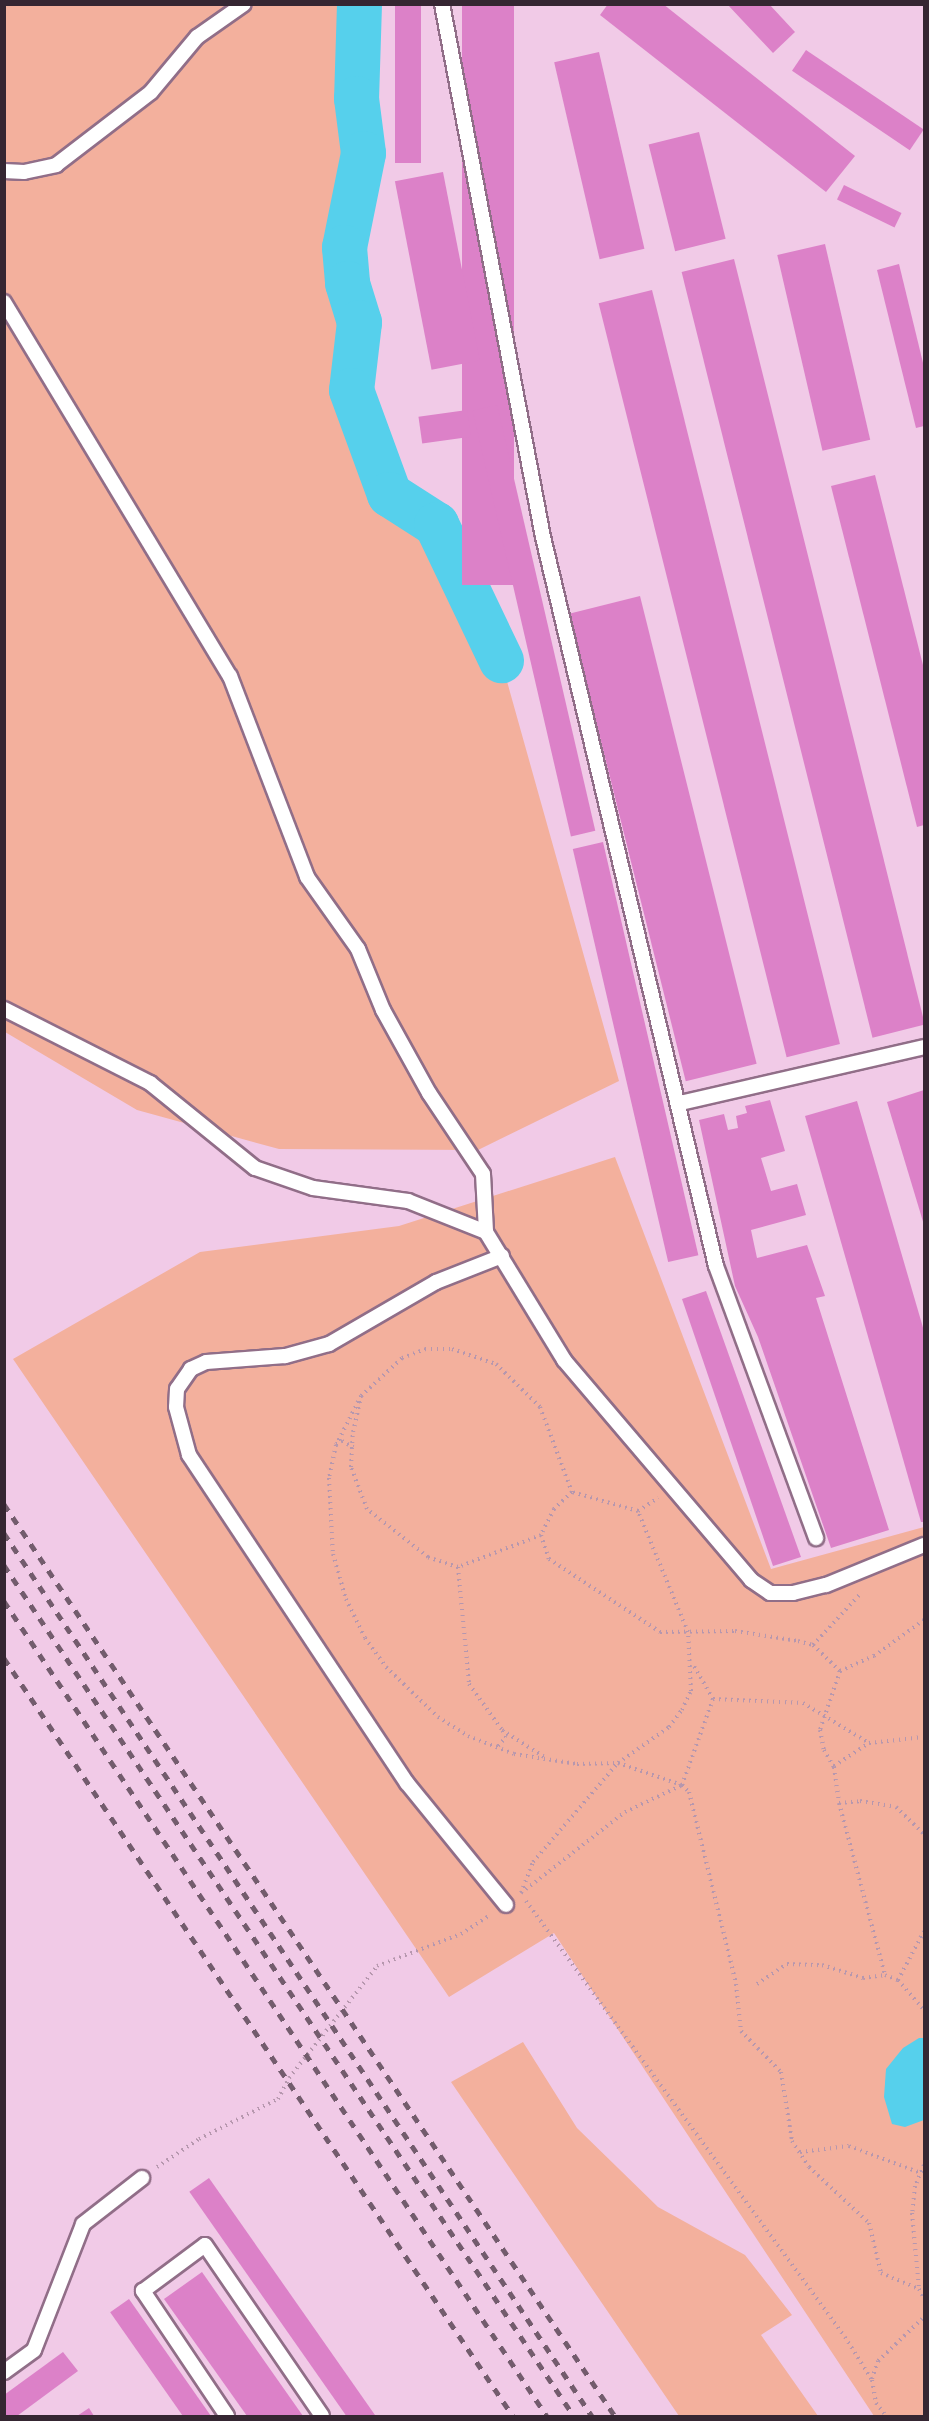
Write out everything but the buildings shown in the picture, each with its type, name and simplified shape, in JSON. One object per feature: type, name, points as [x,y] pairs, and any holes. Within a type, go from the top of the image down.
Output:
[{"type":"lane","points":[[4,171],[24,172],[56,165],[151,92],[197,37],[244,4]]},
{"type":"lane","points":[[442,4],[543,537],[680,1103],[716,1266],[816,1538]]},
{"type":"lane","points":[[4,302],[230,676],[307,877],[358,949],[383,1010],[429,1093],[483,1174],[486,1232],[564,1360],[751,1580],[770,1593],[793,1593],[826,1585],[924,1545]]},
{"type":"lane","points":[[4,1009],[150,1083],[255,1168],[313,1188],[408,1201],[486,1232]]},
{"type":"lane","points":[[680,1103],[924,1047]]},
{"type":"lane","points":[[502,1256],[436,1282],[329,1344],[285,1356],[206,1362],[191,1369],[177,1389],[176,1407],[189,1455],[407,1783],[506,1905]]},
{"type":"lane","points":[[4,2372],[34,2350],[83,2224],[142,2178]]},
{"type":"lane","points":[[227,2416],[143,2291],[205,2245],[322,2416]]},
{"type":"path","points":[[572,1492],[540,1407],[496,1364],[452,1349],[425,1350],[402,1358],[361,1396],[336,1445],[329,1478],[333,1554],[346,1599],[364,1638],[386,1667],[438,1717],[468,1736],[514,1754],[577,1764],[618,1762],[682,1785],[689,1792],[698,1818],[736,1984],[741,2031],[781,2072],[792,2141],[821,2180],[869,2223],[881,2273],[919,2289]]},
{"type":"path","points":[[361,1396],[351,1467],[368,1509],[428,1557],[458,1567],[542,1535]]},
{"type":"path","points":[[336,1445],[342,1441],[353,1447]]},
{"type":"path","points":[[520,1894],[533,1862],[618,1762],[669,1727],[682,1710],[691,1691],[693,1665],[688,1632],[638,1511],[572,1492]]},
{"type":"path","points":[[572,1492],[554,1509],[542,1535],[549,1559],[660,1632],[735,1631],[813,1645],[840,1671]]},
{"type":"path","points":[[458,1567],[469,1684],[484,1710],[506,1737],[497,1746]]},
{"type":"path","points":[[813,1645],[855,1597],[869,1589]]},
{"type":"path","points":[[885,1975],[839,1803],[834,1767],[824,1750],[820,1730],[840,1671],[874,1656],[924,1620]]},
{"type":"path","points":[[693,1665],[713,1699]]},
{"type":"path","points":[[142,2178],[199,2139],[278,2099],[289,2078],[377,1965],[461,1934],[506,1905],[625,1812],[682,1785],[713,1699]]},
{"type":"path","points":[[713,1699],[803,1703],[825,1713],[869,1743]]},
{"type":"path","points":[[502,1730],[548,1759]]},
{"type":"path","points":[[834,1767],[869,1743],[924,1737]]},
{"type":"path","points":[[839,1803],[860,1801],[897,1807],[924,1834]]},
{"type":"path","points":[[520,1894],[845,2337],[872,2380],[876,2403],[886,2416]]},
{"type":"path","points":[[898,1980],[924,1931]]},
{"type":"path","points":[[757,1984],[787,1964],[822,1965],[863,1978],[885,1975],[898,1980],[924,2010]]},
{"type":"path","points":[[800,2152],[849,2146],[921,2173]]},
{"type":"path","points":[[924,2165],[915,2186],[912,2214],[919,2289],[924,2298]]},
{"type":"path","points":[[918,2274],[924,2275]]},
{"type":"path","points":[[872,2380],[878,2361],[924,2317]]},
{"type":"shaded area","points":[[5,5],[359,5],[356,98],[363,153],[344,247],[347,283],[359,322],[351,390],[389,494],[436,524],[501,660],[619,1081],[478,1150],[279,1149],[137,1110],[5,1032]]},
{"type":"shaded area","points":[[615,1157],[771,1569],[924,1527],[924,2416],[874,2416],[554,1933],[449,1997],[13,1359],[200,1252],[399,1226]]},
{"type":"shaded area","points":[[523,2042],[577,2128],[658,2207],[745,2255],[792,2315],[761,2335],[818,2416],[679,2416],[451,2082]]},
{"type":"water","points":[[919,2038],[924,2038],[924,2120],[905,2127],[892,2124],[884,2097],[886,2069],[903,2048]]},
{"type":"waterway","points":[[359,4],[356,98],[363,153],[344,247],[347,283],[359,322],[351,390],[389,494],[436,524],[501,660]]},
{"type":"railway","points":[[4,1504],[615,2416]]},
{"type":"railway","points":[[4,1533],[592,2416]]},
{"type":"railway","points":[[4,1565],[574,2416]]},
{"type":"railway","points":[[4,1601],[547,2416]]},
{"type":"railway","points":[[4,1658],[513,2416]]}]
